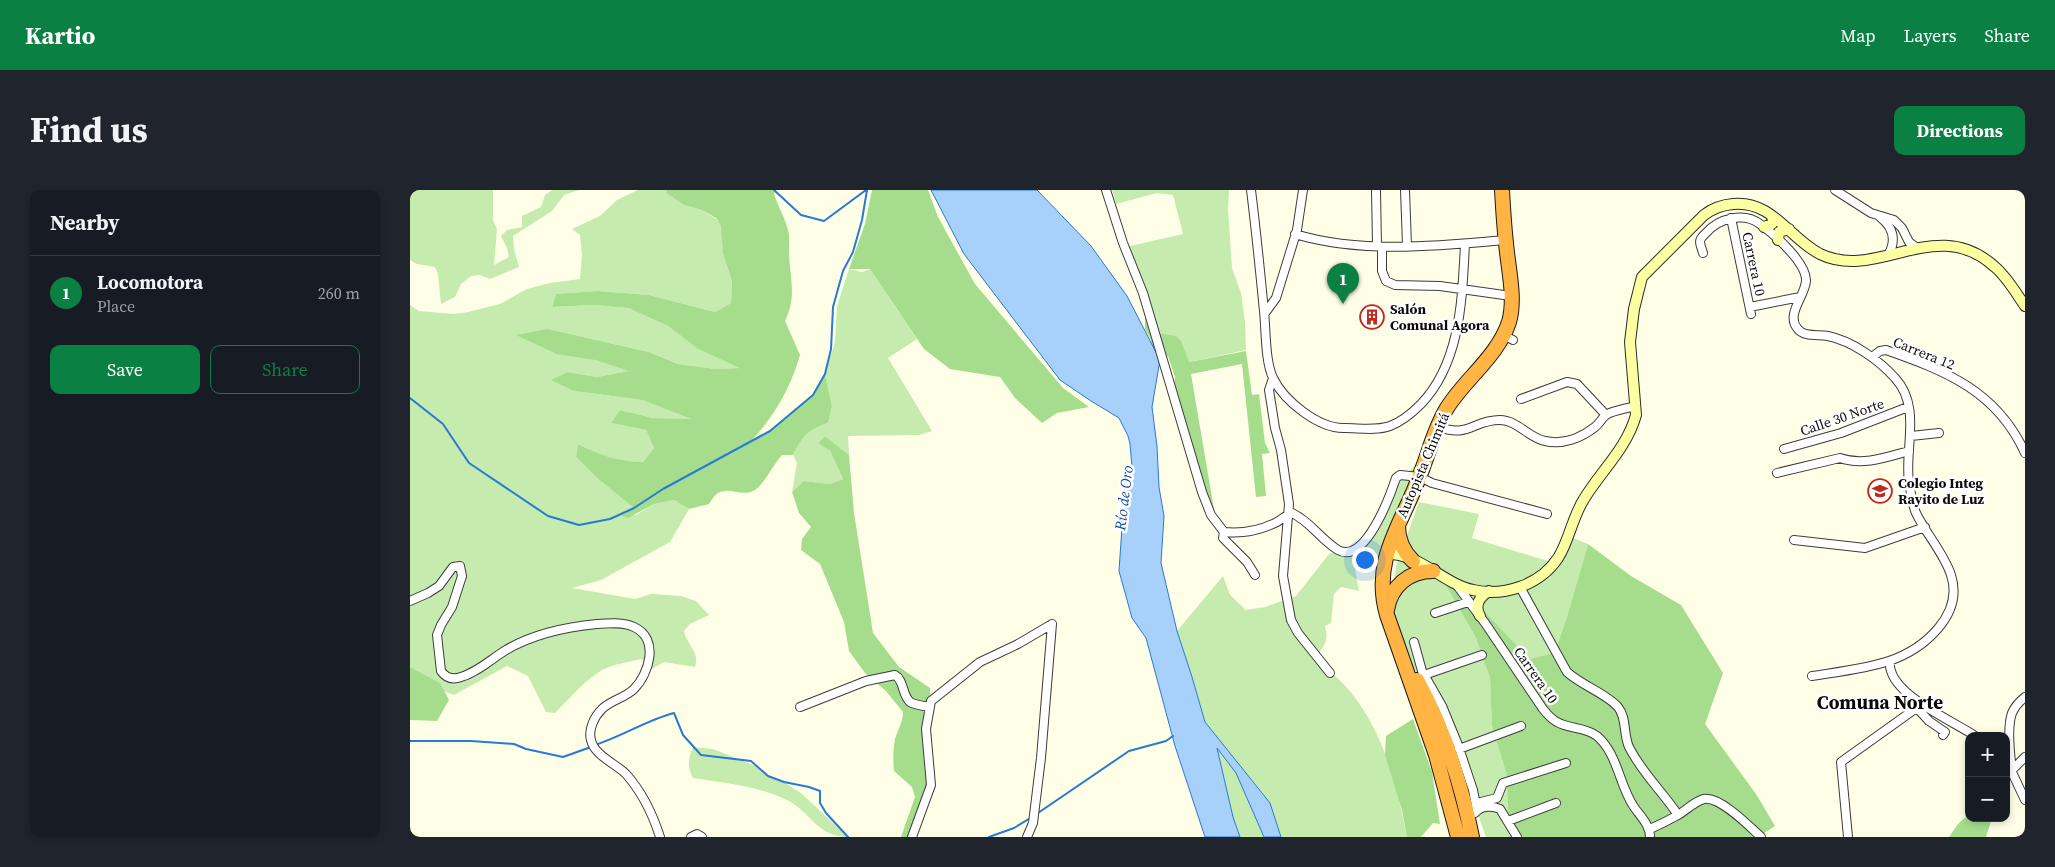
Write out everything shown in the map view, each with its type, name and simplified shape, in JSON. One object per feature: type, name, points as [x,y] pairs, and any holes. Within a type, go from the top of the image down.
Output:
[{"type":"highway","name":"Autopista Chimitá","points":[[1458,837],[1444,781],[1406,665],[1387,615],[1382,588],[1386,554],[1401,516],[1420,477],[1437,426],[1459,391],[1494,350],[1508,338],[1511,296],[1502,190]]},
{"type":"highway","points":[[1401,516],[1398,532],[1400,542],[1405,552],[1414,560]]},
{"type":"highway","points":[[1387,615],[1390,598],[1401,582],[1416,574],[1433,571]]},
{"type":"highway","name":"Autopista Chimitá","points":[[1406,665],[1423,691],[1447,746],[1458,777],[1471,832]]},
{"type":"street","points":[[1106,190],[1143,294],[1202,492],[1211,515],[1224,532],[1242,534],[1272,525],[1287,515],[1292,514],[1298,516],[1340,551],[1349,552],[1361,545],[1378,522],[1396,478],[1400,475],[1420,477],[1432,483],[1548,514]]},
{"type":"street","points":[[1251,190],[1265,313],[1267,348],[1273,378],[1289,400],[1309,416],[1337,428],[1379,428],[1391,426],[1412,413],[1439,381],[1448,361],[1457,332],[1463,290],[1465,244]]},
{"type":"street","points":[[1265,313],[1276,298],[1295,234],[1303,190]]},
{"type":"street","points":[[1376,190],[1379,246],[1382,271],[1386,281],[1395,285],[1440,286],[1511,296]]},
{"type":"street","points":[[1405,190],[1407,245]]},
{"type":"street","points":[[1835,190],[1860,207],[1897,222],[1909,242],[1917,248]]},
{"type":"street","points":[[1386,554],[1399,555],[1414,560],[1456,584],[1473,590],[1489,592],[1511,591],[1535,580],[1547,571],[1558,558],[1584,499],[1623,444],[1634,425],[1636,415],[1630,342],[1634,309],[1642,277],[1704,215],[1714,208],[1733,204],[1748,204],[1771,215],[1815,251],[1836,260],[1859,261],[1917,248],[1953,247],[1967,250],[1985,259],[2003,275],[2025,306]]},
{"type":"street","points":[[1764,227],[1772,224],[1773,219],[1771,215]]},
{"type":"street","points":[[1880,216],[1888,223],[1892,232],[1893,244],[1888,255]]},
{"type":"street","points":[[1703,253],[1700,243],[1703,236],[1716,223],[1731,218],[1746,217],[1755,220],[1778,240],[1803,268],[1806,281],[1793,318],[1799,330],[1808,334],[1831,336],[1872,357],[1897,380],[1908,407],[1911,436],[1909,452],[1910,486],[1916,511],[1950,574],[1954,589],[1952,604],[1940,627],[1930,637],[1890,661],[1812,676]]},
{"type":"street","name":"Carrera 10","points":[[1731,218],[1750,310],[1800,297]]},
{"type":"street","points":[[1778,240],[1779,232],[1789,229]]},
{"type":"street","points":[[1295,234],[1352,245],[1379,246],[1465,244],[1506,240]]},
{"type":"street","name":"Carrera 12","points":[[1872,357],[1880,351],[1886,350],[1950,375],[1980,395],[2003,417],[2017,435],[2025,453]]},
{"type":"street","points":[[1273,378],[1269,390],[1289,504],[1283,576],[1291,620],[1298,633],[1330,673]]},
{"type":"street","points":[[1521,399],[1567,382],[1573,382],[1606,416]]},
{"type":"street","points":[[1437,426],[1457,432],[1488,422],[1504,420],[1541,440],[1564,442],[1579,437],[1596,426],[1606,416],[1635,406]]},
{"type":"street","name":"Calle 30 Norte","points":[[1784,449],[1841,432],[1908,407]]},
{"type":"street","points":[[1911,436],[1939,433]]},
{"type":"street","points":[[1777,473],[1840,458],[1864,462],[1909,452]]},
{"type":"street","points":[[1794,540],[1865,548],[1925,527]]},
{"type":"street","points":[[1224,532],[1223,538],[1247,562],[1255,575]]},
{"type":"street","points":[[410,601],[428,594],[439,586],[453,567],[460,566],[462,576],[452,607],[437,635],[441,671],[444,675],[452,678],[465,676],[529,638],[552,632],[584,625],[621,624],[635,628],[642,633],[650,653],[648,669],[634,690],[602,708],[593,723],[590,736],[593,746],[626,774],[654,817],[660,837]]},
{"type":"street","name":"Carrera 10","points":[[1456,584],[1543,709],[1552,719],[1563,725],[1590,732],[1602,741],[1614,761],[1626,795],[1650,833]]},
{"type":"street","points":[[1520,587],[1567,672],[1575,680],[1619,708],[1623,716],[1628,746],[1651,783],[1665,795],[1678,815]]},
{"type":"street","points":[[1480,616],[1477,610],[1478,602],[1483,595],[1489,592]]},
{"type":"street","points":[[1435,613],[1468,602]]},
{"type":"street","points":[[912,837],[931,785],[926,728],[931,701],[980,662],[1018,644],[1052,624],[1041,758],[1033,823],[1027,837]]},
{"type":"street","points":[[1414,642],[1418,661],[1442,706],[1459,749],[1477,807],[1471,832]]},
{"type":"street","points":[[1424,675],[1482,655]]},
{"type":"street","points":[[1890,661],[1891,674],[1896,682],[1919,706],[1929,721],[1945,732],[1942,735]]},
{"type":"street","points":[[800,708],[866,680],[895,675],[899,677],[908,700],[912,703],[930,707]]},
{"type":"street","points":[[2012,770],[2010,746],[2012,714],[2015,707],[2025,697]]},
{"type":"street","points":[[1919,706],[1968,732]]},
{"type":"street","points":[[1848,837],[1841,762],[1919,706]]},
{"type":"street","points":[[1459,749],[1521,726]]},
{"type":"street","points":[[2012,770],[2025,757]]},
{"type":"street","points":[[1477,807],[1497,798],[1503,783],[1566,763]]},
{"type":"street","points":[[2010,767],[2025,800]]},
{"type":"street","points":[[1650,833],[1703,799],[1711,800],[1732,812],[1755,836]]},
{"type":"street","points":[[1508,821],[1556,804]]},
{"type":"street","points":[[1477,807],[1497,807],[1502,810],[1517,837]]},
{"type":"street","points":[[692,837],[697,834],[702,837]]},
{"type":"green space","points":[[410,190],[493,190],[493,220],[497,229],[494,265],[509,257],[501,236],[507,230],[522,227],[522,216],[541,207],[545,195],[552,190],[579,190],[564,195],[552,211],[513,236],[519,267],[490,279],[480,275],[471,276],[461,284],[455,297],[441,304],[438,274],[435,267],[417,264],[410,260]]},
{"type":"green space","points":[[638,190],[667,190],[666,193],[684,205],[702,210],[716,219],[722,226],[723,254],[732,281],[731,303],[715,312],[649,295],[599,291],[556,294],[552,307],[593,305],[628,308],[668,326],[698,349],[741,368],[716,369],[678,364],[649,352],[548,329],[595,360],[630,371],[597,377],[568,372],[574,391],[642,400],[694,419],[653,418],[620,410],[611,423],[646,430],[654,448],[643,462],[620,461],[603,456],[578,444],[576,457],[597,478],[634,508],[621,515],[636,515],[654,504],[674,500],[689,509],[670,542],[601,580],[572,588],[635,599],[651,594],[681,596],[696,601],[709,615],[690,624],[684,631],[695,653],[695,667],[664,662],[650,670],[647,663],[641,659],[611,666],[589,679],[555,713],[546,712],[528,676],[507,666],[454,695],[443,691],[439,683],[410,667],[410,305],[419,311],[454,314],[468,312],[500,304],[527,289],[550,283],[580,279],[582,255],[580,235],[572,229],[600,216],[617,200]]},
{"type":"green space","points":[[667,190],[776,190],[774,194],[789,236],[792,296],[785,321],[800,355],[792,379],[781,401],[751,441],[770,431],[813,395],[825,374],[832,406],[828,423],[810,431],[793,455],[782,455],[755,490],[743,493],[720,492],[714,496],[709,504],[689,509],[674,500],[654,504],[628,518],[620,515],[634,508],[597,478],[576,457],[578,444],[609,457],[643,462],[654,448],[646,430],[611,423],[620,410],[653,418],[692,419],[642,400],[574,391],[551,380],[568,372],[597,377],[629,371],[595,360],[557,354],[516,335],[548,329],[649,352],[678,364],[716,369],[740,368],[698,349],[668,326],[628,308],[593,305],[552,307],[556,294],[598,291],[649,295],[715,312],[731,303],[732,281],[723,254],[721,226],[716,218],[702,210],[684,205],[666,193]]},
{"type":"green space","points":[[872,190],[928,190],[938,217],[975,284],[1063,388],[1089,407],[1057,413],[1042,423],[1015,398],[1000,377],[950,369],[924,349],[870,269],[849,269],[865,224]]},
{"type":"green space","points":[[1112,190],[1229,190],[1228,209],[1232,268],[1241,293],[1246,350],[1189,362],[1157,333],[1126,247],[1183,234],[1173,195],[1157,193],[1116,204]]},
{"type":"green space","points":[[849,269],[862,272],[870,269],[917,339],[888,358],[932,431],[919,435],[848,436],[849,455],[825,436],[818,443],[830,451],[843,479],[830,484],[804,481],[792,492],[797,463],[793,455],[810,431],[828,423],[832,406],[825,374],[835,342],[837,306]]},
{"type":"green space","points":[[1145,295],[1154,314],[1157,333],[1176,336],[1181,341],[1189,362],[1246,351],[1252,395],[1259,394],[1265,443],[1270,453],[1262,454],[1266,496],[1256,497],[1242,364],[1191,374],[1218,533],[1174,387],[1175,377],[1168,356],[1153,355],[1151,340],[1145,329]]},
{"type":"green space","points":[[1434,427],[1381,560],[1364,562],[1355,570],[1359,591],[1341,587],[1334,594],[1331,623],[1325,626],[1325,644],[1315,658],[1349,690],[1364,710],[1373,727],[1394,781],[1407,837],[1281,837],[1270,803],[1205,722],[1177,631],[1223,576],[1230,595],[1246,610],[1265,607],[1296,596],[1329,554],[1358,551],[1395,486],[1415,465]]},
{"type":"green space","points":[[825,436],[849,455],[854,513],[873,633],[899,667],[930,688],[929,784],[909,837],[901,837],[915,797],[912,787],[894,771],[893,763],[895,739],[903,712],[886,691],[865,673],[849,651],[844,622],[820,564],[801,550],[802,539],[811,527],[799,513],[792,492],[804,481],[830,484],[843,479],[830,451],[818,443]]},
{"type":"green space","points":[[1419,502],[1479,514],[1472,538],[1551,562],[1563,534],[1588,544],[1566,620],[1553,654],[1530,659],[1482,609],[1439,572],[1476,638],[1490,678],[1492,726],[1507,776],[1508,826],[1513,837],[1486,837],[1440,708],[1412,665],[1390,605],[1396,566]]},
{"type":"green space","points":[[1588,544],[1631,576],[1681,605],[1723,673],[1705,724],[1756,794],[1775,826],[1758,837],[1513,837],[1508,826],[1507,776],[1492,726],[1490,678],[1476,638],[1438,571],[1482,609],[1530,659],[1554,653],[1566,620]]},
{"type":"green space","points":[[410,667],[440,683],[449,700],[437,721],[410,720]]},
{"type":"green space","points":[[1413,719],[1432,772],[1440,824],[1433,823],[1421,837],[1407,837],[1402,810],[1385,755],[1386,736]]},
{"type":"green space","points":[[693,747],[713,749],[756,766],[768,776],[784,782],[802,794],[848,837],[829,833],[814,823],[802,810],[776,795],[741,786],[693,778],[689,763]]},
{"type":"green space","points":[[1216,747],[1236,773],[1264,837],[1240,837],[1233,817]]},
{"type":"green space","points":[[1965,818],[1965,822],[1991,822],[1986,837],[1949,837]]},
{"type":"water","points":[[931,190],[1037,190],[1091,246],[1127,296],[1160,360],[1152,407],[1157,446],[1159,487],[1164,516],[1161,563],[1177,631],[1205,722],[1270,803],[1281,837],[1264,837],[1236,773],[1217,748],[1233,817],[1240,837],[1205,837],[1175,746],[1146,638],[1132,618],[1119,571],[1123,512],[1132,467],[1128,436],[1119,418],[1060,380],[964,254]]},
{"type":"waterway","points":[[774,190],[801,215],[824,221],[866,190]]},
{"type":"waterway","points":[[410,398],[443,424],[469,463],[548,516],[579,525],[610,519],[634,508],[663,489],[770,431],[813,395],[825,374],[831,349],[833,307],[843,271],[853,252],[862,220],[867,190]]},
{"type":"waterway","points":[[595,745],[674,713],[683,735],[701,755],[751,761],[768,776],[820,791],[820,803],[826,813],[848,837]]},
{"type":"waterway","points":[[1038,813],[1129,751],[1166,741],[1173,736]]},
{"type":"waterway","points":[[410,741],[471,741],[514,744],[526,749],[563,757],[591,747]]},
{"type":"waterway","points":[[989,837],[1014,828],[1032,817]]},
{"type":"place","name":"Locomotora","points":[[1343,304]]},
{"type":"place","name":"Salón Comunal Agora","points":[[1372,317]]},
{"type":"place","name":"Colegio Integ Rayito de Luz","points":[[1880,491]]},
{"type":"district","name":"Comuna Norte","points":[[1880,702]]},
{"type":"water label","name":"Río de Oro","points":[[1124,498]]}]
